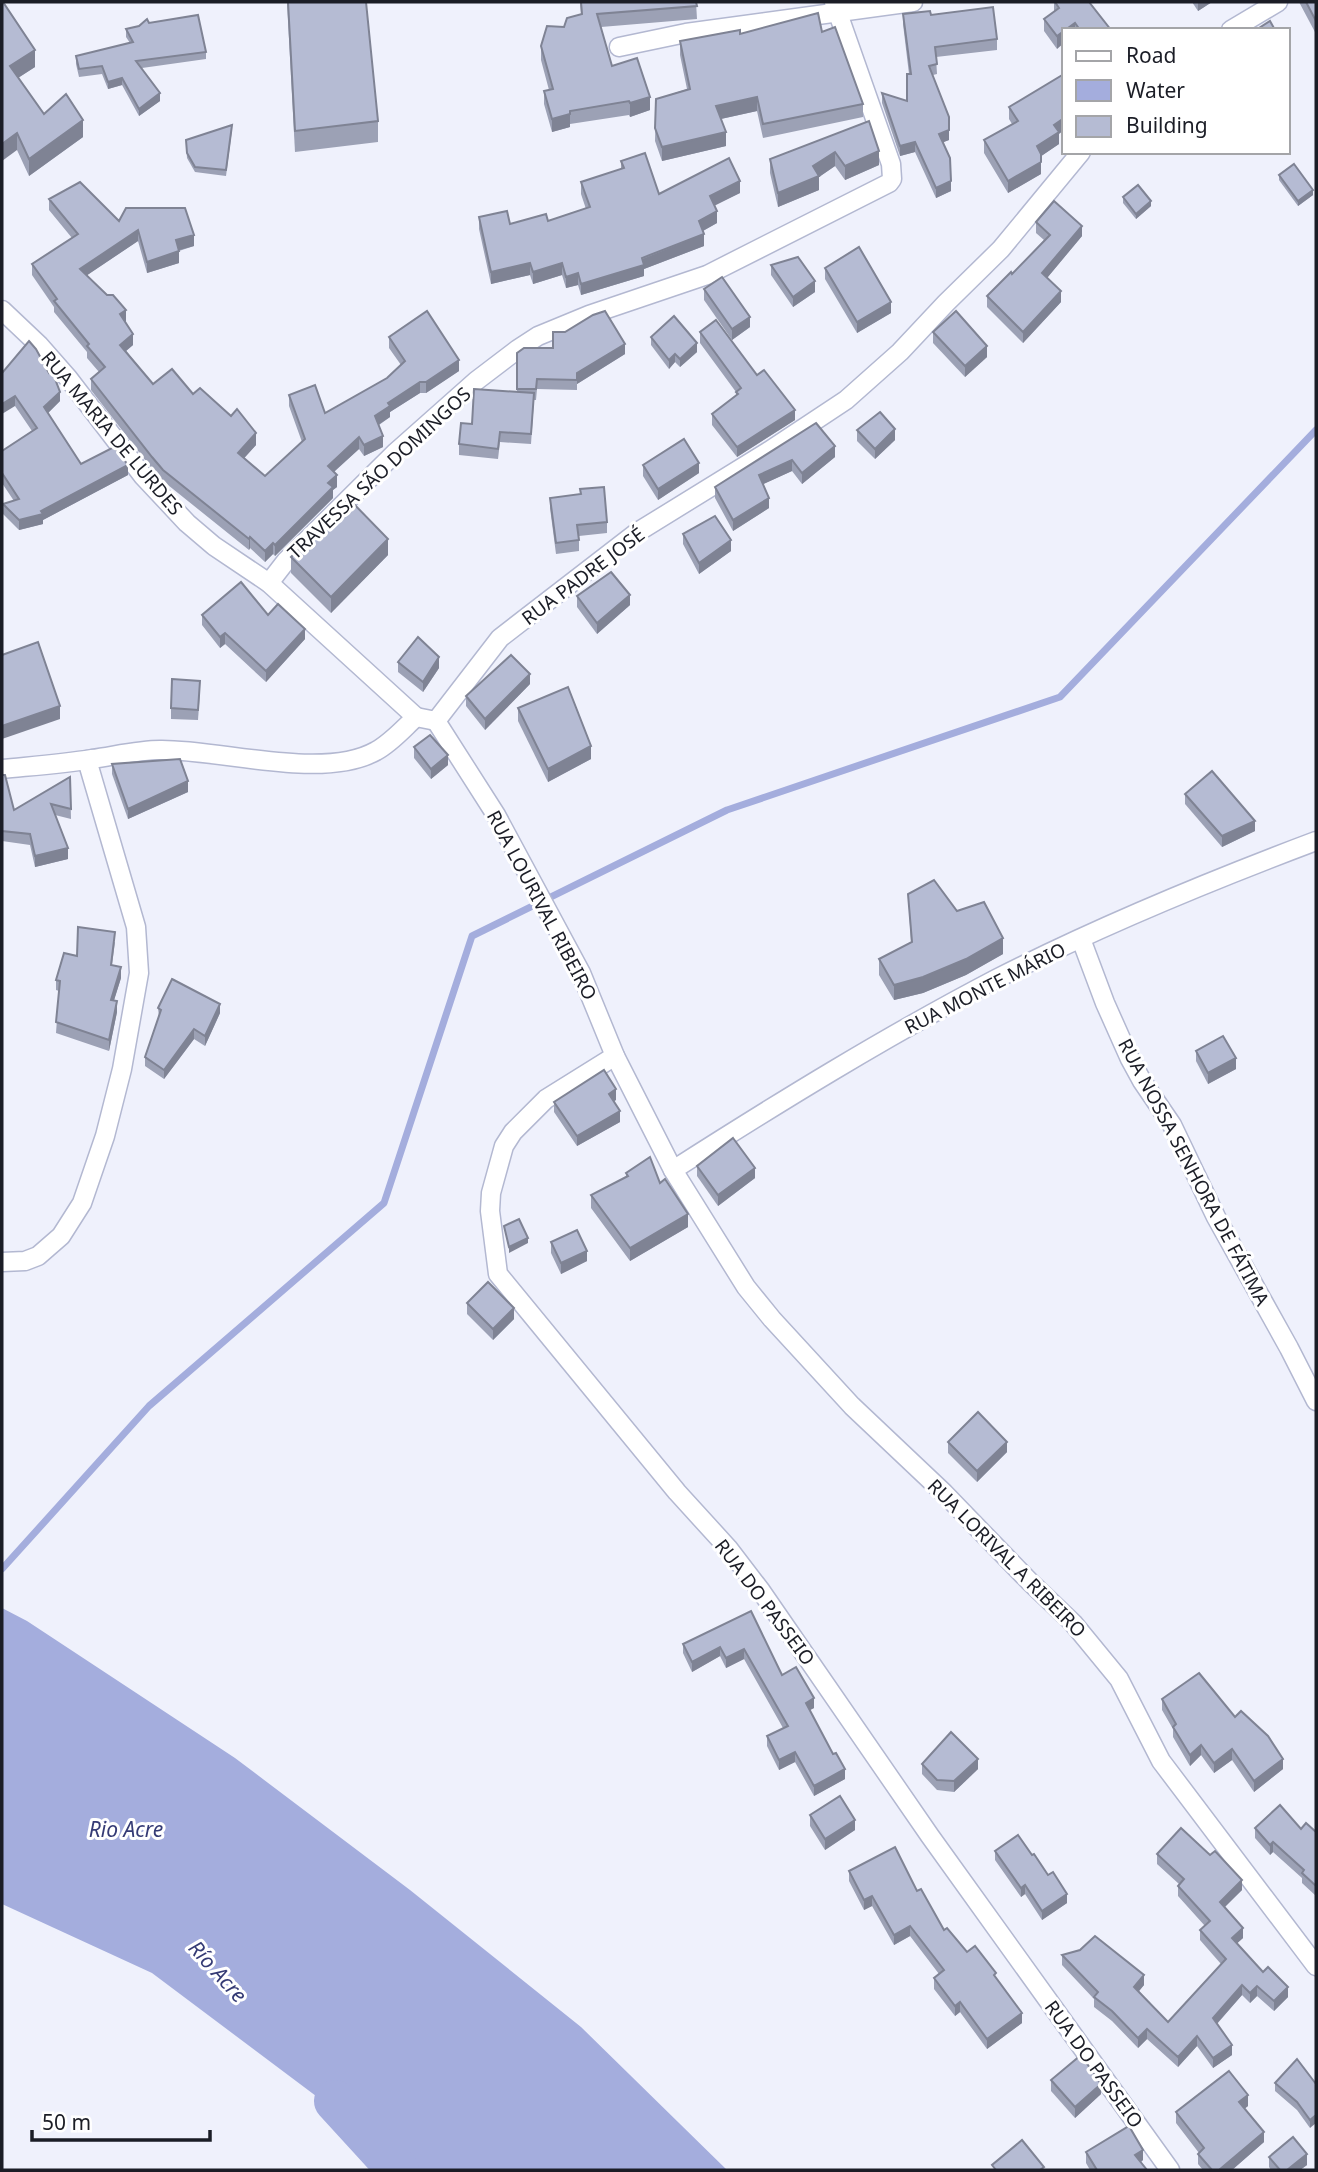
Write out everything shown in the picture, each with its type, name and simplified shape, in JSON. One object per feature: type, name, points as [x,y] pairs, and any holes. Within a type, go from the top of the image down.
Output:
[{"type":"street","points":[[619,47],[835,7],[913,2]]},
{"type":"street","points":[[1234,28],[1278,2]]},
{"type":"street","name":"TRAVESSA SÃO DOMINGOS","points":[[269,583],[286,561],[396,452],[476,382],[538,336],[589,314],[708,275],[889,183],[892,179],[891,164],[835,7]]},
{"type":"street","name":"RUA PADRE JOSÉ","points":[[436,721],[500,638],[636,533],[846,400],[891,360],[1001,249],[1079,154]]},
{"type":"street","name":"RUA MARIA DE LURDES","points":[[2,310],[39,345],[68,378],[143,476],[187,523],[214,546],[269,583],[416,717]]},
{"type":"street","points":[[2,769],[158,750],[206,752],[295,763],[330,762],[359,758],[374,752],[416,717],[436,721]]},
{"type":"street","name":"RUA LOURIVAL RIBEIRO","points":[[436,721],[496,815],[581,973],[615,1056],[673,1170]]},
{"type":"street","points":[[2,1262],[25,1261],[38,1256],[69,1226],[86,1191],[109,1122],[122,1069],[139,973],[133,915],[87,760]]},
{"type":"street","name":"RUA MONTE MÁRIO","points":[[673,1170],[774,1105],[906,1028],[997,979],[1200,885],[1316,841]]},
{"type":"street","name":"RUA NOSSA SENHORA DE FÁTIMA","points":[[1081,939],[1130,1059],[1172,1125],[1216,1217],[1290,1348],[1316,1401]]},
{"type":"street","name":"RUA DO PASSEIO","points":[[615,1056],[546,1099],[513,1132],[504,1146],[491,1193],[490,1211],[498,1274],[761,1591],[930,1836],[1170,2170]]},
{"type":"street","name":"RUA LORIVAL A RIBEIRO","points":[[673,1170],[746,1287],[772,1319],[852,1406],[944,1493],[1073,1623],[1103,1659],[1126,1691],[1161,1761],[1316,1966]]},
{"type":"water","name":"Rio Acre","points":[[2,1608],[27,1621],[235,1758],[410,1890],[581,2027],[727,2170],[407,2170],[328,2105],[152,1973],[2,1904]]},
{"type":"building","points":[[2,2],[35,50],[10,66],[44,114],[66,94],[83,120],[29,159],[17,133],[2,144]]},
{"type":"building","points":[[288,2],[366,2],[378,121],[295,131]]},
{"type":"building","points":[[581,2],[696,2],[697,6],[597,14],[612,66],[637,58],[650,97],[630,103],[629,101],[570,111],[570,114],[552,119],[544,91],[553,89],[541,46],[547,26],[564,27],[567,18],[582,14]]},
{"type":"building","points":[[1055,2],[1089,2],[1109,28],[1079,28],[1075,23],[1068,28],[1062,28],[1062,32],[1057,36],[1044,19],[1059,8]]},
{"type":"building","points":[[1306,2],[1316,2],[1316,21]]},
{"type":"building","points":[[993,7],[997,39],[935,47],[937,64],[929,66],[949,117],[949,130],[939,134],[950,158],[951,181],[936,188],[915,142],[900,146],[882,93],[907,101],[907,74],[911,74],[903,14],[930,11],[931,15]]},
{"type":"building","points":[[818,13],[822,32],[835,27],[863,104],[763,124],[757,97],[716,106],[726,132],[662,147],[655,128],[656,99],[690,89],[680,41],[740,30],[740,34]]},
{"type":"building","points":[[198,15],[206,52],[136,61],[160,93],[139,109],[122,78],[108,82],[102,66],[79,69],[76,56],[133,42],[126,29],[139,26],[147,19],[149,23]]},
{"type":"building","points":[[1270,21],[1274,28],[1259,28]]},
{"type":"building","points":[[1062,75],[1062,119],[1054,125],[1059,132],[1037,146],[1041,162],[1008,181],[984,140],[1018,121],[1009,107]]},
{"type":"building","points":[[869,121],[879,151],[845,166],[835,152],[813,166],[819,176],[778,193],[770,159]]},
{"type":"building","points":[[232,125],[226,170],[195,167],[187,153],[186,140]]},
{"type":"building","points":[[645,153],[659,194],[729,158],[740,181],[710,196],[717,211],[699,221],[704,234],[642,258],[644,265],[581,284],[578,273],[566,277],[562,263],[533,272],[530,263],[491,272],[479,217],[507,211],[510,224],[546,214],[548,221],[590,207],[581,182],[624,168],[621,161]]},
{"type":"building","points":[[1294,164],[1313,190],[1298,201],[1279,175]]},
{"type":"building","points":[[80,182],[119,221],[126,208],[185,208],[194,235],[176,240],[179,251],[147,262],[138,230],[80,269],[107,295],[113,295],[126,310],[120,314],[133,334],[120,345],[153,384],[172,369],[193,394],[200,388],[231,416],[237,409],[256,433],[238,453],[265,476],[305,439],[289,395],[315,385],[325,413],[387,378],[405,361],[389,337],[427,311],[459,360],[388,403],[390,406],[375,416],[383,436],[364,445],[359,437],[328,466],[337,475],[328,483],[333,487],[275,545],[273,543],[265,551],[163,470],[152,457],[91,379],[105,367],[54,301],[57,299],[32,264],[78,234],[49,199]]},
{"type":"building","points":[[1138,185],[1151,201],[1136,214],[1123,197]]},
{"type":"building","points":[[1054,201],[1082,226],[1042,273],[1061,291],[1023,332],[987,296],[1050,235],[1036,222]]},
{"type":"building","points":[[859,247],[891,302],[857,322],[825,268]]},
{"type":"building","points":[[798,257],[815,281],[793,297],[771,265]]},
{"type":"building","points":[[722,277],[750,317],[732,329],[704,289]]},
{"type":"building","points":[[605,311],[625,344],[577,373],[577,380],[537,379],[536,389],[517,389],[517,353],[524,348],[553,348],[553,332],[565,332]]},
{"type":"building","points":[[956,311],[987,346],[965,366],[933,332]]},
{"type":"building","points":[[674,316],[697,343],[680,359],[675,354],[669,360],[651,337]]},
{"type":"building","points":[[716,320],[757,375],[764,370],[795,410],[737,447],[712,414],[738,394],[736,392],[741,388],[700,332]]},
{"type":"building","points":[[29,341],[49,373],[52,371],[60,392],[44,407],[81,464],[114,447],[128,465],[41,511],[43,514],[19,520],[3,504],[19,499],[2,473],[2,451],[37,428],[15,396],[2,404],[2,373]]},
{"type":"building","points":[[474,389],[534,393],[531,434],[500,432],[498,449],[459,444],[461,423],[472,424]]},
{"type":"building","points":[[880,412],[895,429],[875,449],[857,430]]},
{"type":"building","points":[[816,423],[835,446],[802,473],[792,460],[759,475],[769,498],[733,520],[715,487]]},
{"type":"building","points":[[684,439],[699,463],[658,489],[643,465]]},
{"type":"building","points":[[604,487],[607,522],[577,525],[579,540],[556,543],[550,498],[581,494],[580,489]]},
{"type":"building","points":[[349,499],[388,539],[331,597],[291,557]]},
{"type":"building","points":[[715,516],[731,540],[699,563],[683,534]]},
{"type":"building","points":[[611,572],[630,595],[597,623],[577,596]]},
{"type":"building","points":[[241,582],[268,615],[278,604],[305,629],[266,671],[225,633],[220,637],[202,615]]},
{"type":"building","points":[[418,637],[439,657],[423,682],[398,662]]},
{"type":"building","points":[[38,642],[60,706],[2,726],[2,655]]},
{"type":"building","points":[[511,655],[530,674],[485,719],[466,696]]},
{"type":"building","points":[[172,679],[200,681],[198,710],[171,708]]},
{"type":"building","points":[[568,687],[591,746],[548,769],[518,708]]},
{"type":"building","points":[[430,735],[448,755],[431,769],[414,747]]},
{"type":"building","points":[[180,759],[188,781],[128,809],[112,764]]},
{"type":"building","points":[[1212,771],[1255,821],[1222,836],[1185,794]]},
{"type":"building","points":[[2,775],[5,775],[14,810],[70,777],[71,809],[51,804],[68,848],[35,856],[30,834],[2,831]]},
{"type":"building","points":[[934,880],[957,911],[984,902],[1003,938],[966,959],[923,977],[894,985],[879,959],[912,942],[908,894]]},
{"type":"building","points":[[78,927],[115,932],[111,965],[121,967],[111,1000],[117,1001],[109,1040],[56,1022],[60,981],[56,980],[64,953],[77,956]]},
{"type":"building","points":[[172,979],[220,1004],[205,1036],[194,1029],[164,1070],[145,1057],[161,1010],[158,1008]]},
{"type":"building","points":[[1223,1036],[1236,1058],[1208,1073],[1196,1051]]},
{"type":"building","points":[[604,1070],[616,1089],[609,1094],[620,1111],[577,1136],[554,1102]]},
{"type":"building","points":[[733,1138],[755,1168],[718,1195],[697,1166]]},
{"type":"building","points":[[650,1157],[660,1183],[665,1179],[688,1214],[630,1248],[591,1195],[628,1176],[626,1173]]},
{"type":"building","points":[[519,1219],[528,1238],[509,1247],[504,1226]]},
{"type":"building","points":[[577,1230],[587,1251],[561,1263],[551,1242]]},
{"type":"building","points":[[488,1282],[514,1308],[493,1329],[467,1303]]},
{"type":"building","points":[[978,1412],[1007,1442],[977,1471],[948,1442]]},
{"type":"building","points":[[751,1611],[782,1675],[796,1667],[814,1698],[806,1703],[833,1754],[836,1753],[845,1769],[814,1786],[795,1752],[779,1760],[767,1736],[788,1726],[744,1649],[726,1658],[720,1647],[692,1662],[683,1644]]},
{"type":"building","points":[[1199,1673],[1235,1717],[1241,1711],[1268,1736],[1283,1759],[1254,1781],[1232,1749],[1214,1763],[1201,1745],[1190,1755],[1173,1727],[1176,1724],[1162,1699]]},
{"type":"building","points":[[951,1732],[978,1759],[954,1781],[937,1780],[922,1764]]},
{"type":"building","points":[[840,1796],[855,1820],[825,1839],[810,1815]]},
{"type":"building","points":[[1280,1805],[1301,1829],[1306,1823],[1316,1832],[1316,1886],[1302,1873],[1304,1870],[1273,1842],[1270,1845],[1255,1828]]},
{"type":"building","points":[[1181,1828],[1210,1855],[1215,1851],[1242,1880],[1220,1902],[1243,1928],[1232,1938],[1263,1972],[1268,1967],[1288,1987],[1274,2001],[1257,1986],[1250,1993],[1242,1985],[1213,2018],[1232,2045],[1213,2058],[1197,2036],[1178,2057],[1147,2029],[1138,2038],[1094,1997],[1098,1992],[1062,1955],[1080,1950],[1095,1936],[1144,1975],[1134,1987],[1168,2022],[1226,1959],[1200,1930],[1210,1921],[1178,1886],[1184,1879],[1157,1854]]},
{"type":"building","points":[[1018,1835],[1048,1875],[1053,1872],[1067,1894],[1042,1911],[1025,1885],[1021,1888],[995,1851]]},
{"type":"building","points":[[895,1847],[917,1891],[921,1889],[944,1930],[947,1928],[967,1952],[975,1946],[1022,2013],[987,2039],[960,2002],[955,2006],[934,1978],[944,1970],[910,1926],[894,1935],[872,1896],[864,1900],[849,1871]]},
{"type":"building","points":[[1081,2055],[1101,2084],[1075,2107],[1051,2080]]},
{"type":"building","points":[[1297,2059],[1316,2084],[1316,2115],[1310,2120],[1297,2102],[1275,2083]]},
{"type":"building","points":[[1229,2071],[1248,2095],[1239,2102],[1264,2132],[1219,2170],[1212,2170],[1198,2154],[1204,2148],[1176,2112]]},
{"type":"building","points":[[1129,2126],[1143,2150],[1135,2155],[1147,2170],[1097,2170],[1086,2152]]},
{"type":"building","points":[[1293,2137],[1307,2154],[1287,2170],[1280,2170],[1269,2157]]},
{"type":"building","points":[[1022,2140],[1044,2167],[1040,2170],[996,2170],[992,2165]]},
{"type":"waterway","points":[[2,1569],[149,1406],[384,1203],[472,936],[727,810],[1060,697],[1316,430]]},
{"type":"waterway","name":"Río Acre","points":[[335,2101],[398,2170]]}]
